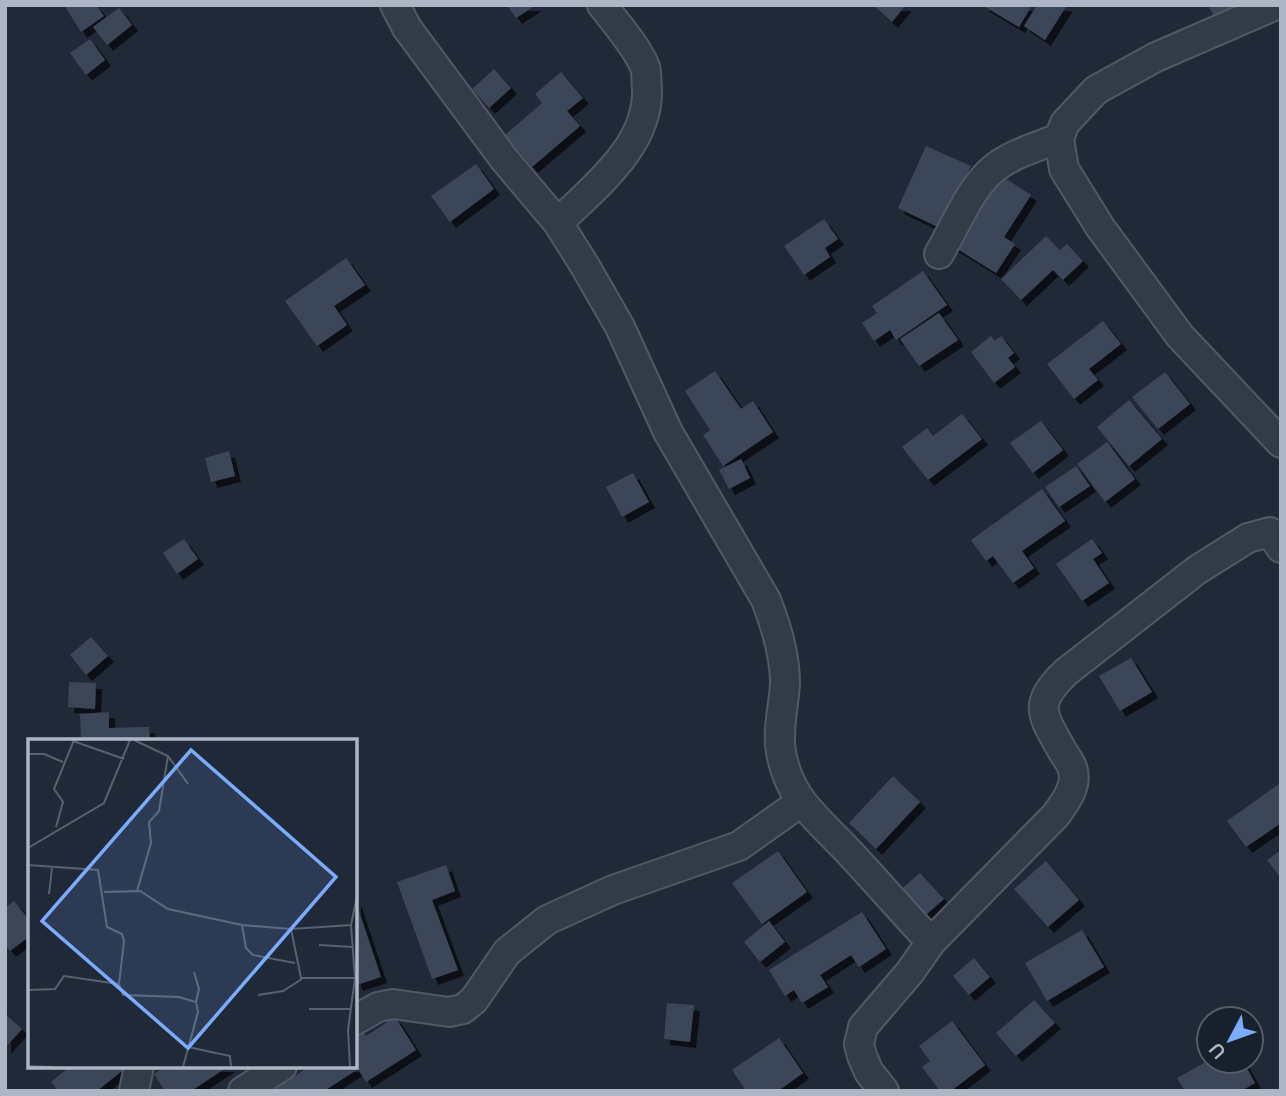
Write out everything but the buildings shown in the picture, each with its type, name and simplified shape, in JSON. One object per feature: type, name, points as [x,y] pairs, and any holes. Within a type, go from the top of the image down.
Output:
[{"type":"street","points":[[395,5],[407,28],[452,90],[504,159],[558,223],[620,327],[668,432],[766,600],[775,623],[785,683],[780,747],[785,771],[801,803],[931,942]]},
{"type":"street","points":[[558,223],[616,166],[643,123],[647,99],[646,68],[620,27],[602,5]]},
{"type":"street","points":[[1276,5],[1156,57],[1096,90],[1065,123],[1059,138],[1064,169],[1100,228],[1180,336],[1281,443]]},
{"type":"street","points":[[939,254],[978,186],[992,170],[1059,138]]},
{"type":"street","points":[[884,1091],[869,1072],[862,1056],[859,1044],[863,1027],[910,972],[931,942],[1029,844],[1071,794],[1074,771],[1048,724],[1043,705],[1048,690],[1066,672],[1197,570],[1248,538],[1277,534]]},
{"type":"street","points":[[357,1019],[379,1007],[393,1004],[449,1012],[463,1009],[474,1000],[507,952],[547,920],[613,890],[739,846],[801,803]]},
{"type":"street","points":[[134,1091],[139,1068]]},
{"type":"street","points":[[243,1091],[279,1068]]}]
